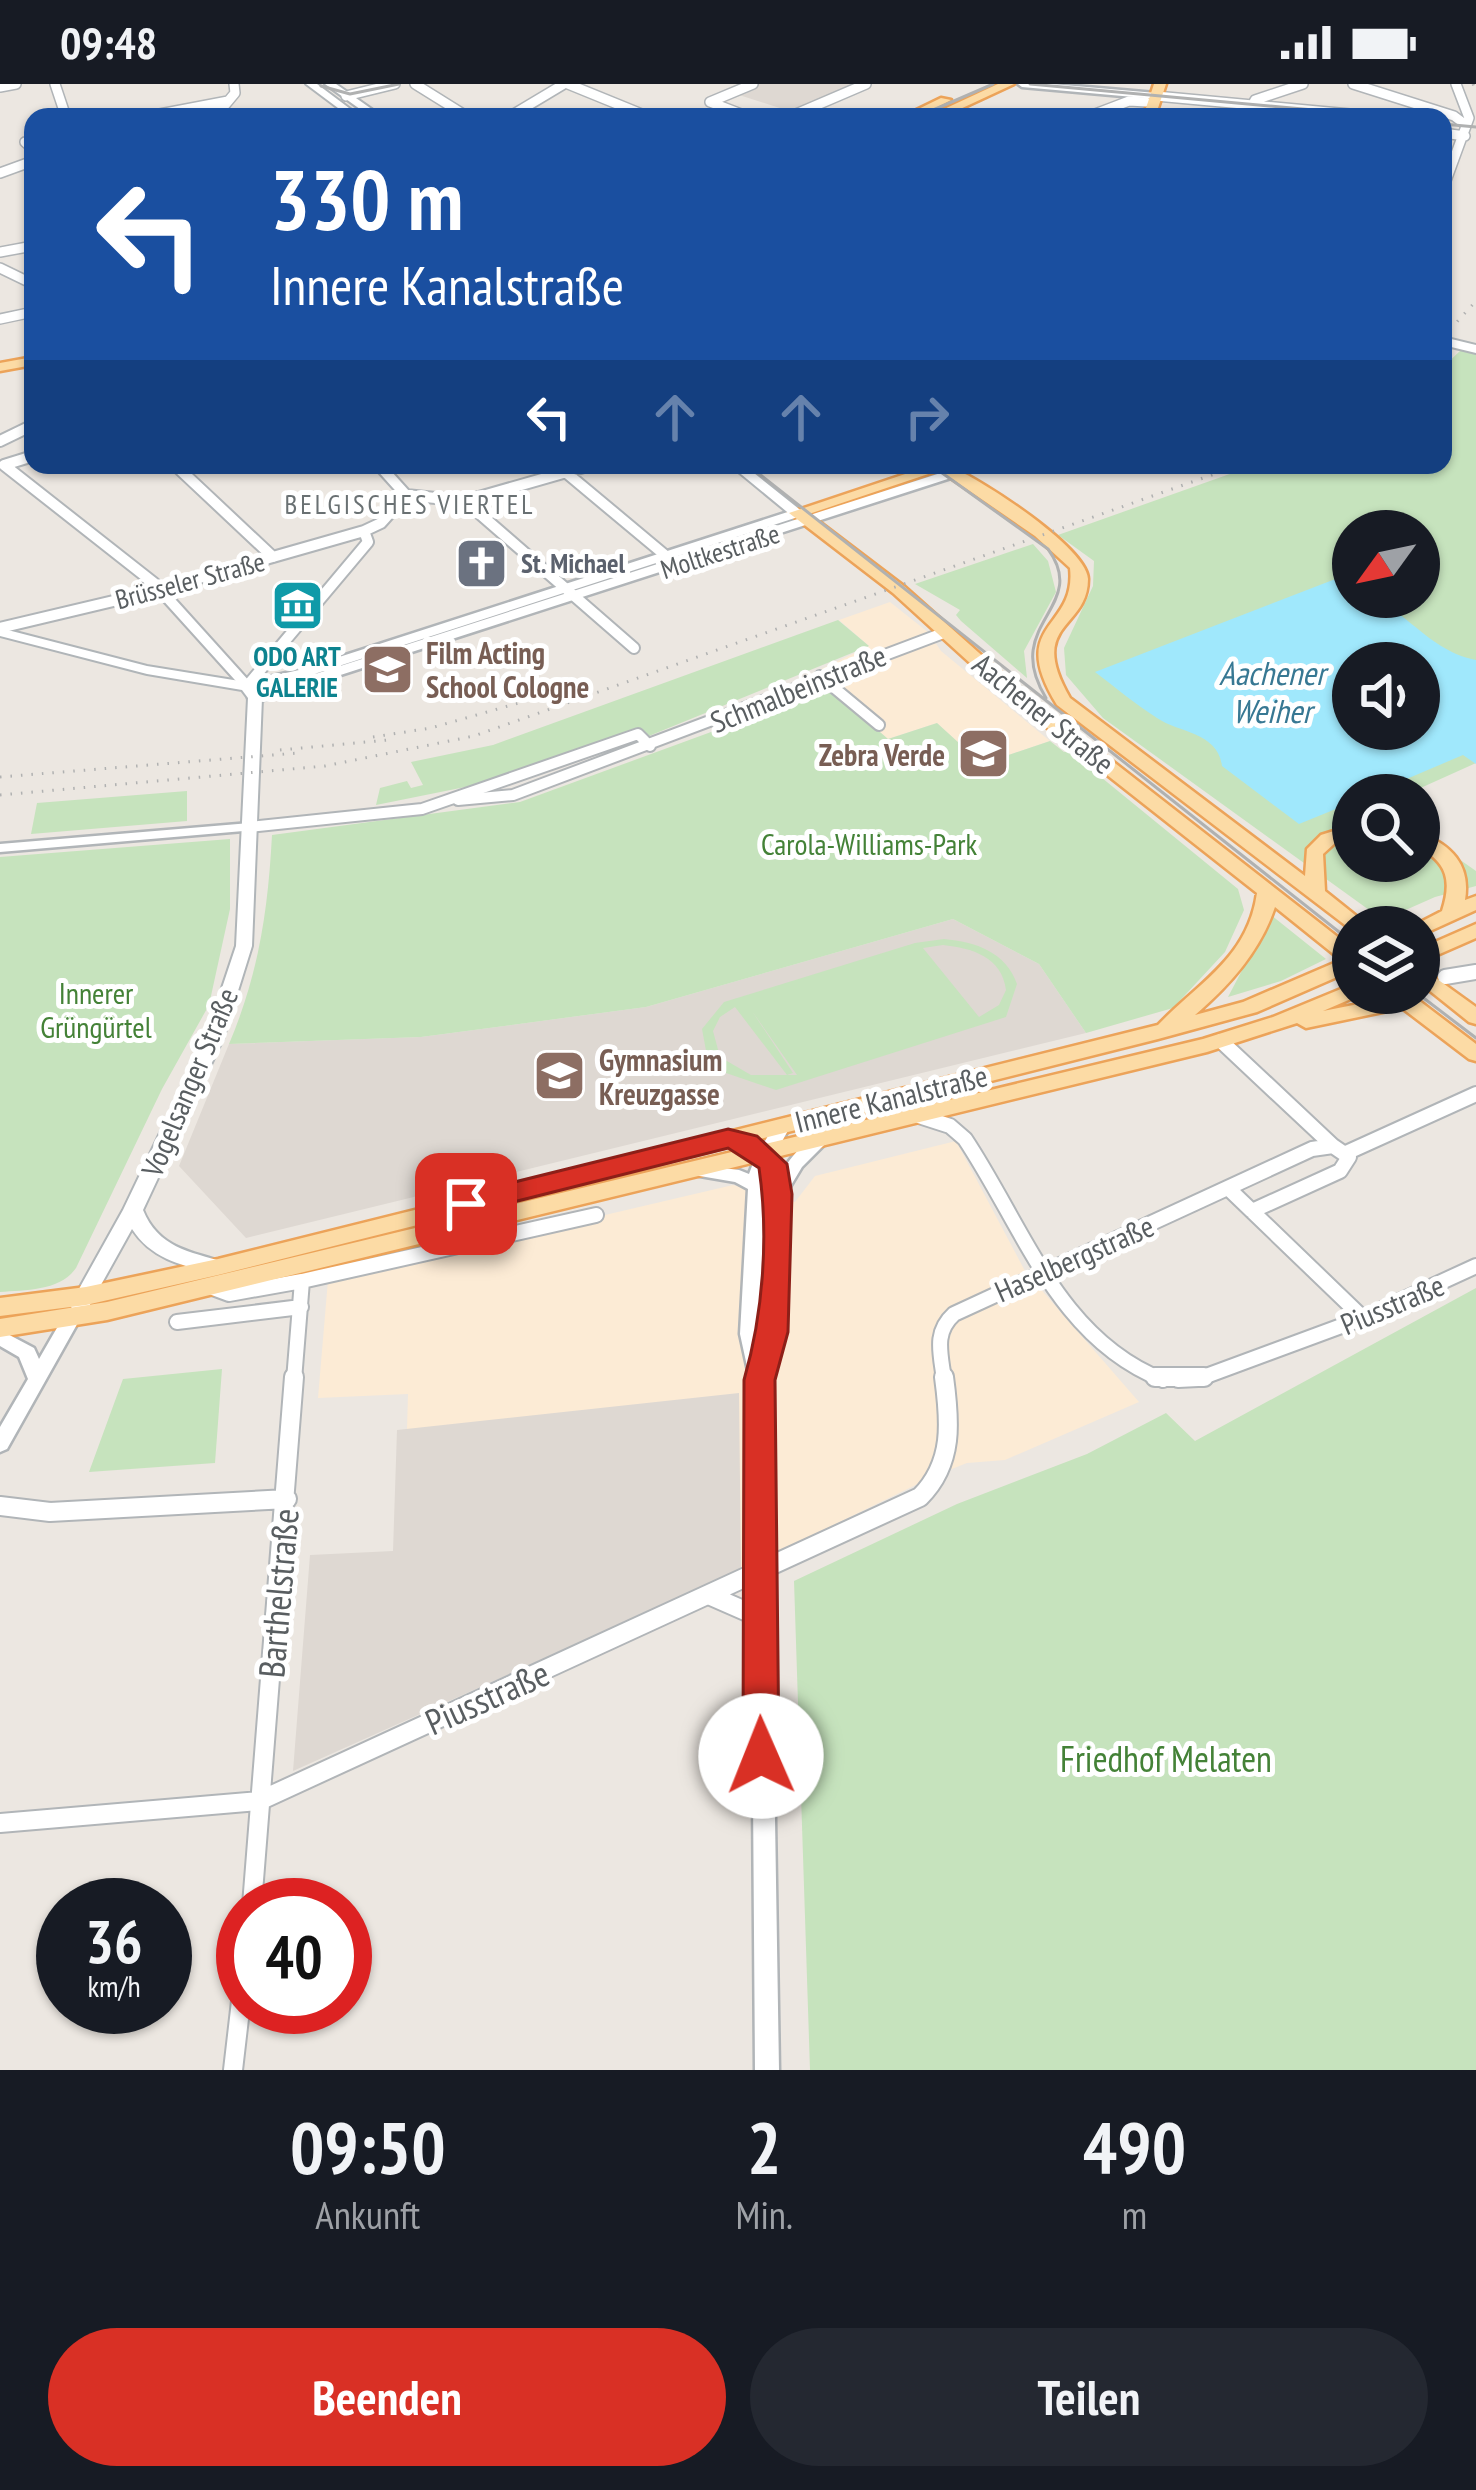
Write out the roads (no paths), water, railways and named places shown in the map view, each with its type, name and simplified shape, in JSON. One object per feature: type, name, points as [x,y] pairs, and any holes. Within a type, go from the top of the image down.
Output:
[{"type":"main road","points":[[310,84],[354,108]]},
{"type":"main road","points":[[330,84],[359,108]]},
{"type":"main road","points":[[928,108],[980,84]]},
{"type":"main road","points":[[953,108],[1008,84]]},
{"type":"main road","name":"Aachener Straße","points":[[747,474],[1332,943]]},
{"type":"main road","name":"Moltkestraße","points":[[803,518],[926,474]]},
{"type":"main road","name":"Aachener Straße","points":[[955,474],[1070,556],[1078,567],[1080,579],[1074,594],[1044,646],[1044,670],[1063,701],[1332,906]]},
{"type":"main road","points":[[0,630],[203,688],[251,692]]},
{"type":"main road","name":"Vogelsanger Straße","points":[[71,1319],[133,1210],[227,1003],[244,946],[251,692]]},
{"type":"main road","points":[[1315,893],[1314,853],[1332,838]]},
{"type":"main road","points":[[1440,852],[1458,875],[1460,886],[1451,914]]},
{"type":"main road","points":[[1267,890],[1263,916],[1222,994],[1235,1012],[1275,1024],[1335,1014]]},
{"type":"main road","points":[[1440,920],[1476,902]]},
{"type":"main road","points":[[1440,947],[1476,929]]},
{"type":"main road","name":"Innere Kanalstraße","points":[[0,1333],[71,1319],[728,1138],[1235,1012],[1332,969]]},
{"type":"main road","points":[[1158,1032],[1229,974]]},
{"type":"main road","points":[[1440,988],[1476,1016]]},
{"type":"main road","name":"Innere Kanalstraße","points":[[0,1306],[214,1277],[700,1171],[1221,1041],[1332,999]]},
{"type":"main road","points":[[1423,1014],[1476,1054]]},
{"type":"main road","points":[[133,1210],[151,1244],[214,1277]]},
{"type":"street","points":[[0,87],[16,84]]},
{"type":"street","points":[[346,96],[395,84]]},
{"type":"street","points":[[415,84],[454,108]]},
{"type":"street","points":[[525,108],[566,84],[626,108]]},
{"type":"street","points":[[733,84],[749,86]]},
{"type":"street","points":[[810,108],[866,84]]},
{"type":"street","points":[[1022,84],[1151,99]]},
{"type":"street","points":[[1175,98],[1179,84]]},
{"type":"street","points":[[1249,105],[1303,84]]},
{"type":"street","points":[[1353,84],[1429,108]]},
{"type":"street","points":[[1452,168],[1469,129],[1456,84]]},
{"type":"street","points":[[222,108],[236,93],[232,86]]},
{"type":"street","points":[[726,108],[710,102],[749,86]]},
{"type":"street","points":[[1109,108],[1129,100],[1175,98],[1282,108]]},
{"type":"street","points":[[191,108],[228,101]]},
{"type":"street","points":[[0,162],[24,162]]},
{"type":"street","points":[[0,173],[16,163]]},
{"type":"street","points":[[24,458],[4,464],[160,590],[251,692],[368,542],[364,531]]},
{"type":"street","points":[[185,474],[273,557]]},
{"type":"street","points":[[387,474],[406,494],[465,501],[546,474]]},
{"type":"street","points":[[567,474],[670,560]]},
{"type":"street","name":"Brüsseler Straße","points":[[0,630],[364,531],[378,526],[406,494]]},
{"type":"street","points":[[465,501],[634,648]]},
{"type":"street","name":"Moltkestraße","points":[[251,692],[803,518]]},
{"type":"street","name":"Schmalbeinstraße","points":[[250,827],[383,815],[513,795],[946,632]]},
{"type":"street","points":[[820,676],[879,725]]},
{"type":"street","points":[[0,848],[250,827]]},
{"type":"street","points":[[1445,977],[1476,972]]},
{"type":"street","points":[[1221,1041],[1340,1149]]},
{"type":"street","name":"Haselbergstraße","points":[[943,1473],[948,1454],[939,1338],[944,1324],[959,1310],[1312,1149],[1340,1149],[1476,1094]]},
{"type":"street","points":[[920,1116],[959,1132],[1041,1273]]},
{"type":"street","points":[[764,1154],[783,1125]]},
{"type":"street","points":[[728,1138],[747,1143],[773,1164],[749,1334],[759,1380],[766,2070]]},
{"type":"street","points":[[768,1190],[820,1140]]},
{"type":"street","name":"Haselbergstraße","points":[[1252,1211],[1340,1171],[1348,1163],[1340,1149]]},
{"type":"street","points":[[700,1171],[740,1176],[768,1190]]},
{"type":"street","points":[[1228,1188],[1363,1318]]},
{"type":"street","name":"Innere Kanalstraße","points":[[214,1277],[229,1294],[596,1215]]},
{"type":"street","name":"Piusstraße","points":[[1041,1273],[1125,1365],[1143,1376],[1171,1383],[1198,1379],[1363,1318],[1476,1266]]},
{"type":"street","name":"Barthelstraße","points":[[254,1878],[302,1281]]},
{"type":"street","points":[[177,1322],[301,1307]]},
{"type":"street","name":"Vogelsanger Straße","points":[[0,1444],[71,1319]]},
{"type":"street","points":[[0,1333],[27,1353],[38,1379]]},
{"type":"street","name":"Piusstraße","points":[[0,1823],[260,1801],[760,1574],[920,1497],[943,1473]]},
{"type":"street","points":[[0,1506],[50,1512],[287,1499]]},
{"type":"street","points":[[711,1595],[759,1617]]},
{"type":"street","points":[[233,2070],[237,2034]]},
{"type":"water","name":"Aachener Weiher","points":[[1332,580],[1332,618],[1404,618],[1435,642],[1332,642],[1332,750],[1440,750],[1440,646],[1476,660],[1476,764],[1463,755],[1418,774],[1332,774],[1332,811],[1299,824],[1222,766],[1205,740],[1157,718],[1095,672]]},
{"type":"tram line","points":[[321,86],[350,94],[399,84]]},
{"type":"tram line","points":[[938,108],[993,84]]},
{"type":"tram line","points":[[1030,84],[1292,108]]},
{"type":"tram line","points":[[1452,125],[1476,127]]},
{"type":"tram line","points":[[759,474],[1332,926]]},
{"type":"tram line","points":[[944,474],[1048,549],[1058,569],[1059,587],[1033,651],[1035,672],[1046,698]]},
{"type":"tram line","points":[[1440,1011],[1476,1038]]},
{"type":"railway","points":[[1473,84],[1476,92]]},
{"type":"railway","points":[[1452,327],[1476,301]]},
{"type":"railway","points":[[0,795],[325,766],[474,736],[1215,474]]},
{"type":"railway","points":[[373,737],[431,728],[536,698]]},
{"type":"railway","points":[[280,750],[388,740]]},
{"type":"railway","points":[[0,777],[298,753]]},
{"type":"place","name":"St. Michael","points":[[482,563]]},
{"type":"place","name":"ODO ART GALERIE","points":[[297,606]]},
{"type":"place","name":"Film Acting School Cologne","points":[[387,669]]},
{"type":"place","name":"Zebra Verde","points":[[984,754]]},
{"type":"place","name":"Gymnasium Kreuzgasse","points":[[560,1076]]},
{"type":"district","name":"BELGISCHES VIERTEL","points":[[410,504]]},
{"type":"park label","name":"Carola-Williams-Park","points":[[869,843]]},
{"type":"park label","name":"Innerer Grüngürtel","points":[[96,1009]]},
{"type":"park label","name":"Friedhof Melaten","points":[[1166,1758]]}]
